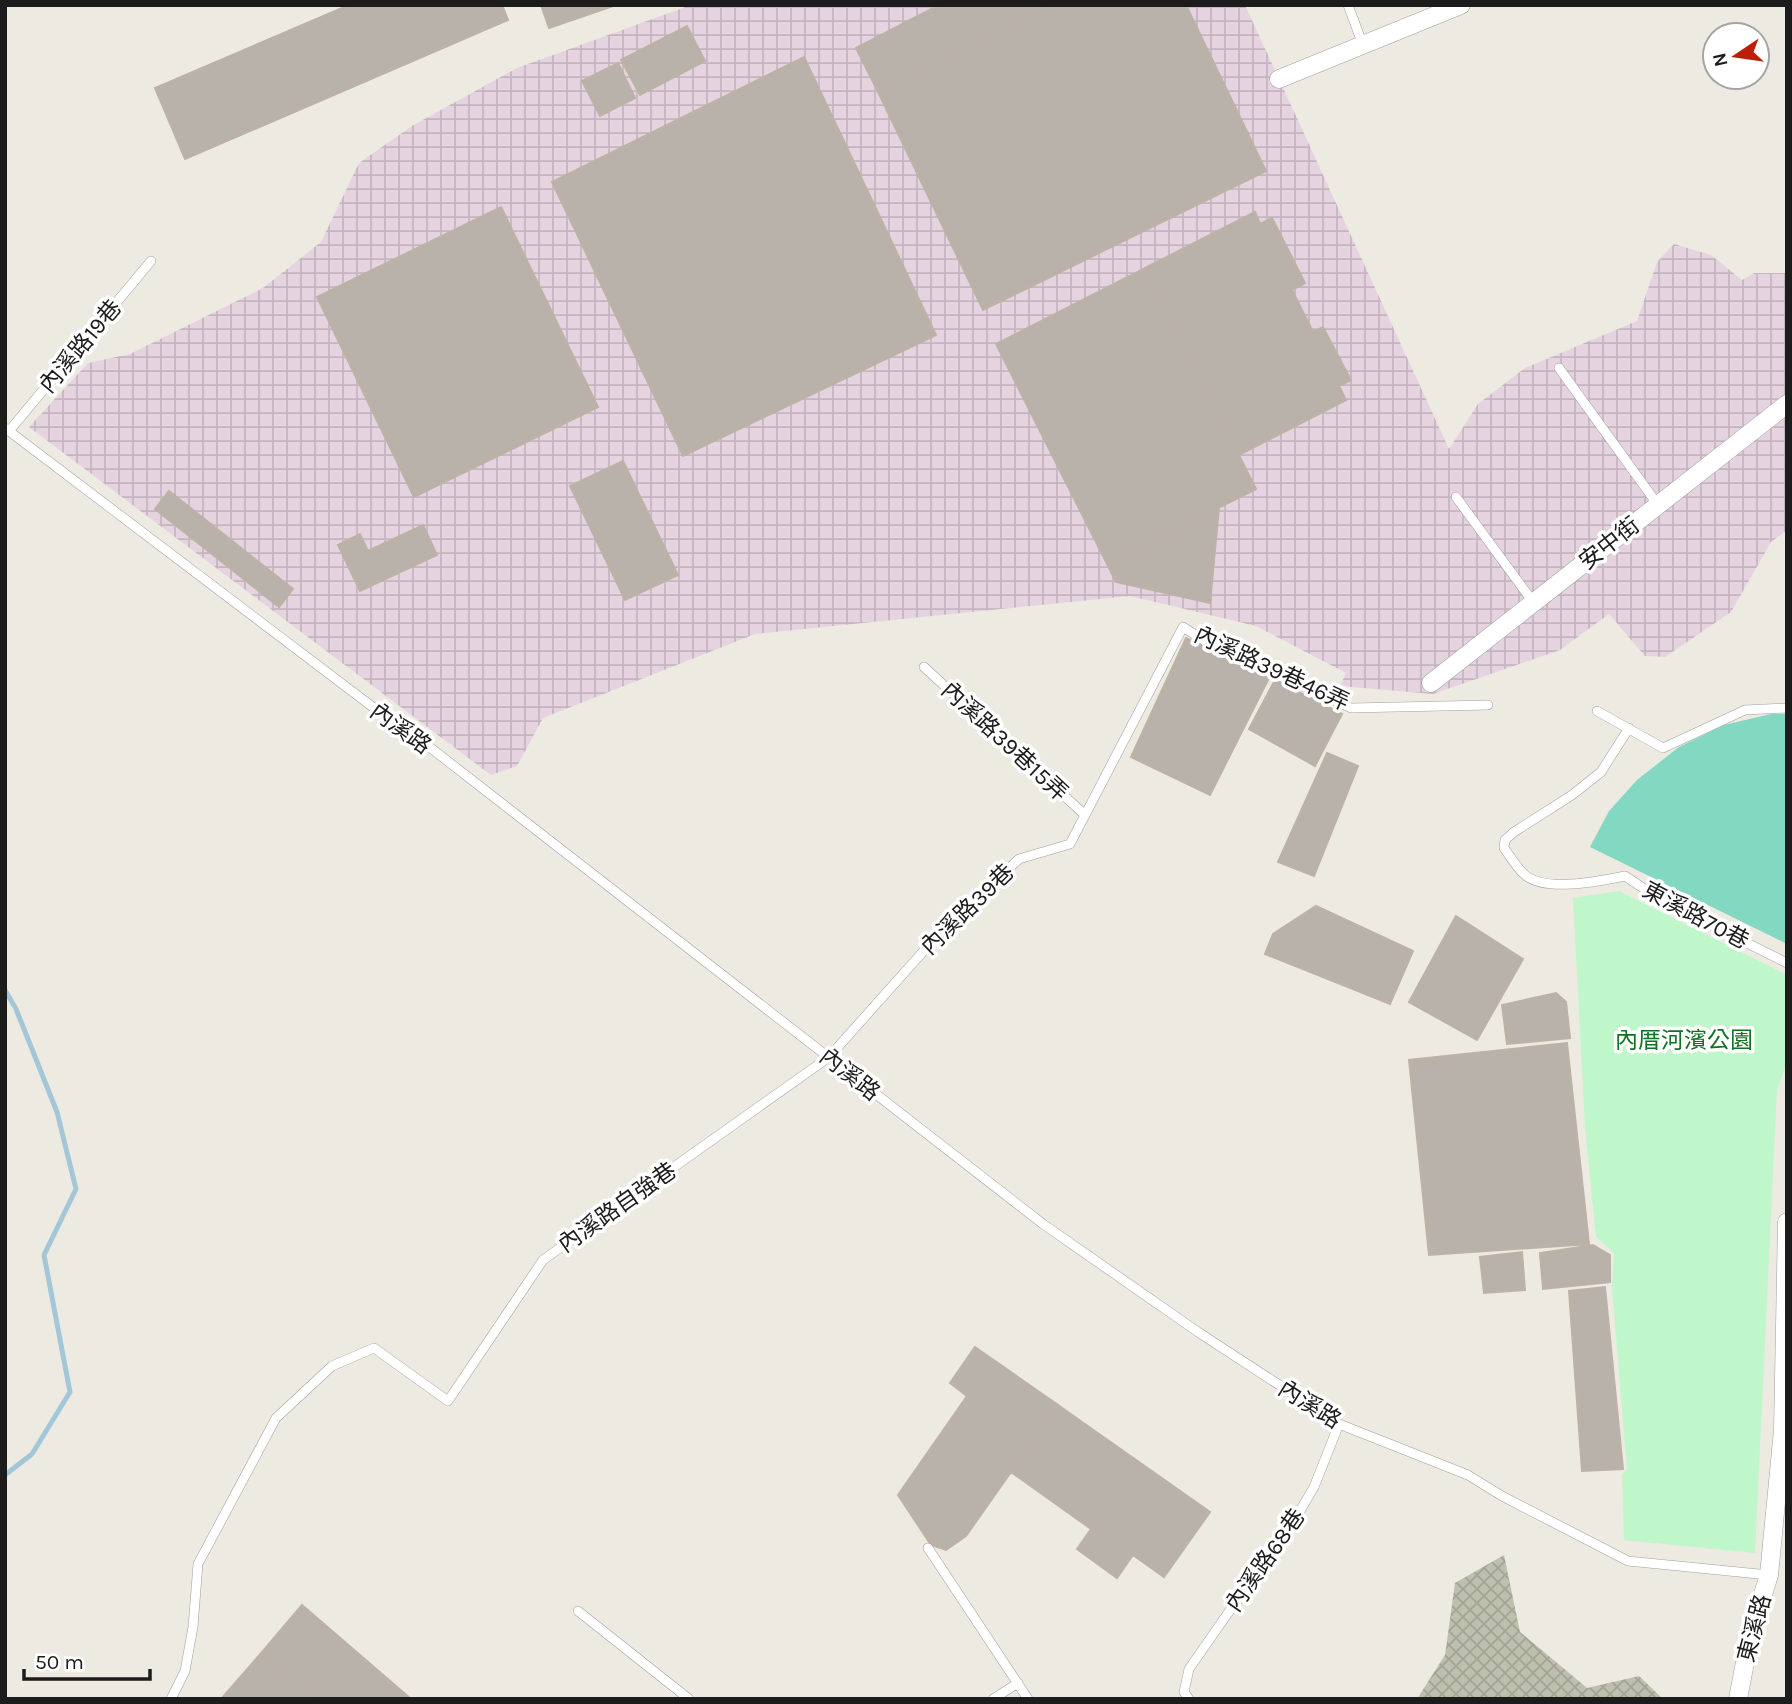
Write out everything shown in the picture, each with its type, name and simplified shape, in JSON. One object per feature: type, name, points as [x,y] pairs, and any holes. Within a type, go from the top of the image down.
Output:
[{"type":"street","points":[[1279,79],[1461,5]]},
{"type":"street","name":"安中街","points":[[1431,682],[1787,404]]},
{"type":"street","name":"東溪路","points":[[1738,1699],[1750,1636],[1769,1575],[1783,1430],[1787,1222]]},
{"type":"lane","points":[[1348,5],[1363,45]]},
{"type":"lane","name":"內溪路19巷","points":[[7,430],[151,261]]},
{"type":"lane","points":[[1559,368],[1658,505]]},
{"type":"lane","name":"內溪路","points":[[7,430],[414,736],[634,908],[830,1056],[1043,1224],[1198,1332],[1339,1424],[1468,1475],[1502,1496],[1628,1561],[1769,1575]]},
{"type":"lane","points":[[1456,497],[1533,603]]},
{"type":"lane","name":"內溪路39巷","points":[[830,1056],[937,936],[1019,859],[1070,844],[1183,627]]},
{"type":"lane","name":"內溪路39巷46弄","points":[[1183,627],[1212,645],[1351,708],[1488,705]]},
{"type":"lane","name":"內溪路39巷15弄","points":[[924,667],[1085,815]]},
{"type":"lane","points":[[1597,711],[1663,748],[1745,710],[1787,708]]},
{"type":"lane","name":"東溪路70巷","points":[[1629,728],[1601,772],[1572,796],[1514,832],[1505,840],[1504,848],[1524,874],[1537,883],[1595,882],[1625,876],[1661,900],[1787,963]]},
{"type":"lane","name":"內溪路自強巷","points":[[171,1699],[185,1671],[198,1564],[276,1418],[332,1366],[374,1348],[448,1401],[543,1260],[830,1056]]},
{"type":"lane","name":"內溪路68巷","points":[[1187,1695],[1189,1669],[1227,1613],[1280,1545],[1314,1487],[1339,1424]]},
{"type":"lane","points":[[928,1548],[1028,1699]]},
{"type":"lane","points":[[578,1611],[689,1699]]},
{"type":"lane","points":[[993,1699],[1018,1683]]},
{"type":"shaded area","points":[[691,5],[1245,5],[1449,449],[1478,404],[1525,368],[1637,321],[1657,262],[1674,244],[1711,255],[1742,280],[1754,273],[1787,273],[1787,530],[1771,542],[1731,612],[1665,657],[1645,656],[1609,614],[1560,650],[1433,694],[1340,686],[1346,673],[1256,626],[1130,596],[755,634],[543,718],[517,766],[491,775],[29,427],[88,363],[130,354],[263,288],[321,242],[359,163],[412,126],[517,68]]},
{"type":"shaded area","points":[[1504,1555],[1520,1632],[1587,1688],[1639,1676],[1663,1699],[1417,1699],[1445,1655],[1455,1583]]},
{"type":"green space","points":[[1771,714],[1787,714],[1787,944],[1590,847],[1609,811],[1637,780],[1679,747],[1724,725]]},
{"type":"green space","name":"內厝河濱公園","points":[[1619,891],[1787,975],[1787,1063],[1777,1089],[1755,1553],[1624,1540],[1622,1474],[1627,1470],[1612,1287],[1614,1253],[1596,1237],[1585,1127],[1573,898]]},
{"type":"building","points":[[349,5],[502,5],[508,20],[185,159],[155,88]]},
{"type":"building","points":[[541,5],[616,5],[549,28]]},
{"type":"building","points":[[939,5],[1051,5],[877,90],[856,48]]},
{"type":"building","points":[[1051,5],[1186,5],[1266,171],[983,310],[877,90]]},
{"type":"building","points":[[687,26],[705,61],[640,95],[621,60]]},
{"type":"building","points":[[804,57],[936,335],[683,456],[552,182]]},
{"type":"building","points":[[618,63],[635,98],[600,116],[582,81]]},
{"type":"building","points":[[501,207],[598,407],[414,497],[317,297]]},
{"type":"building","points":[[1255,212],[1260,224],[1272,218],[1305,283],[1292,290],[1313,332],[1323,327],[1351,380],[1339,386],[1346,400],[1239,455],[1145,268]]},
{"type":"building","points":[[1145,268],[1256,489],[1107,564],[996,344]]},
{"type":"building","points":[[623,461],[678,575],[625,600],[570,486]]},
{"type":"building","points":[[169,491],[293,589],[279,607],[155,509]]},
{"type":"building","points":[[1219,508],[1210,603],[1116,582],[1107,564]]},
{"type":"building","points":[[423,525],[437,555],[360,591],[338,545],[360,534],[368,551]]},
{"type":"building","points":[[1186,638],[1269,678],[1210,795],[1131,757]]},
{"type":"building","points":[[1275,680],[1342,714],[1315,766],[1249,729]]},
{"type":"building","points":[[1327,753],[1358,766],[1314,876],[1278,862]]},
{"type":"building","points":[[1316,906],[1413,951],[1390,1004],[1265,954],[1273,934]]},
{"type":"building","points":[[1456,916],[1523,959],[1477,1040],[1409,1002]]},
{"type":"building","points":[[1556,993],[1566,1002],[1570,1038],[1507,1044],[1502,1005]]},
{"type":"building","points":[[1567,1043],[1589,1244],[1429,1255],[1409,1060]]},
{"type":"building","points":[[1593,1245],[1610,1255],[1610,1282],[1543,1289],[1540,1253]]},
{"type":"building","points":[[1522,1252],[1525,1290],[1484,1293],[1480,1257]]},
{"type":"building","points":[[1605,1287],[1623,1469],[1582,1471],[1569,1291]]},
{"type":"building","points":[[975,1347],[1058,1405],[966,1536],[946,1550],[931,1545],[898,1495],[967,1396],[950,1383]]},
{"type":"building","points":[[1058,1405],[1210,1512],[1164,1577],[1133,1555],[1117,1578],[1077,1549],[1091,1529],[1011,1472]]},
{"type":"building","points":[[302,1605],[411,1699],[318,1699],[263,1651]]},
{"type":"building","points":[[263,1651],[318,1699],[221,1699]]},
{"type":"waterway","points":[[5,990],[16,1009],[57,1112],[76,1189],[44,1255],[70,1392],[32,1454],[5,1475]]}]
